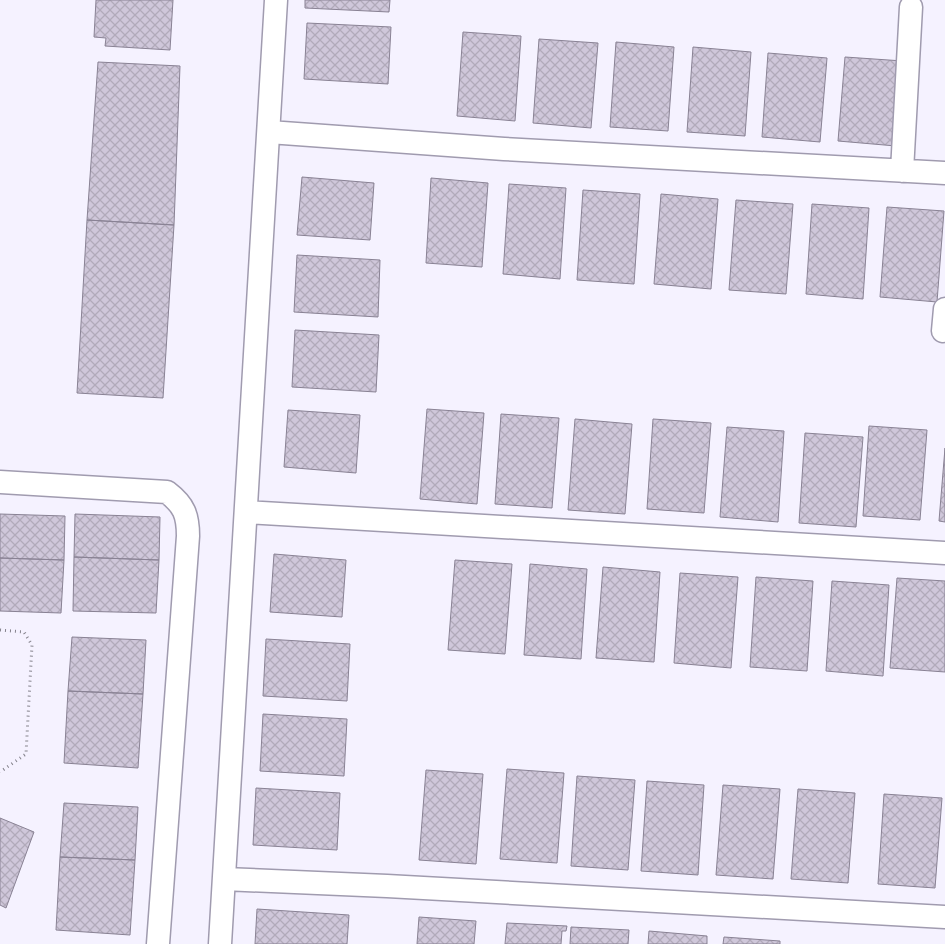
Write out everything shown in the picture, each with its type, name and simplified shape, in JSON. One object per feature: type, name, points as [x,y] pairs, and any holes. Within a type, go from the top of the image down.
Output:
[{"type":"street","points":[[220,944],[276,0]]},
{"type":"street","points":[[902,171],[911,7]]},
{"type":"street","points":[[269,132],[504,149],[945,173]]},
{"type":"street","points":[[943,331],[945,309]]},
{"type":"street","points":[[0,482],[168,492],[185,511],[188,536],[158,944]]},
{"type":"street","points":[[246,512],[945,553]]},
{"type":"street","points":[[224,879],[387,886],[945,917]]},
{"type":"path","points":[[0,630],[24,632],[32,645],[26,754],[0,772]]},
{"type":"building","points":[[96,0],[173,0],[170,50],[105,46],[106,38],[94,37]]},
{"type":"building","points":[[305,0],[390,0],[389,12],[305,8]]},
{"type":"building","points":[[307,23],[391,27],[388,84],[304,79]]},
{"type":"building","points":[[463,32],[521,36],[515,121],[457,116]]},
{"type":"building","points":[[539,39],[598,43],[591,128],[533,123]]},
{"type":"building","points":[[616,42],[674,47],[668,131],[610,127]]},
{"type":"building","points":[[693,47],[751,52],[745,136],[687,132]]},
{"type":"building","points":[[768,53],[827,58],[820,142],[762,137]]},
{"type":"building","points":[[845,57],[903,61],[896,146],[838,141]]},
{"type":"building","points":[[98,62],[180,66],[174,225],[87,220]]},
{"type":"building","points":[[302,177],[374,183],[370,240],[297,235]]},
{"type":"building","points":[[431,178],[488,183],[482,267],[426,263]]},
{"type":"building","points":[[509,184],[566,188],[560,279],[503,274]]},
{"type":"building","points":[[583,190],[640,194],[634,284],[577,280]]},
{"type":"building","points":[[661,194],[718,199],[711,289],[654,284]]},
{"type":"building","points":[[736,200],[793,204],[786,294],[729,290]]},
{"type":"building","points":[[812,204],[869,208],[863,299],[806,294]]},
{"type":"building","points":[[887,207],[944,211],[937,302],[880,297]]},
{"type":"building","points":[[87,220],[174,225],[163,398],[77,393]]},
{"type":"building","points":[[297,255],[380,260],[378,317],[294,312]]},
{"type":"building","points":[[295,330],[379,335],[376,392],[292,387]]},
{"type":"building","points":[[427,409],[484,413],[477,504],[420,499]]},
{"type":"building","points":[[288,410],[360,415],[356,473],[284,467]]},
{"type":"building","points":[[501,414],[559,418],[552,508],[495,504]]},
{"type":"building","points":[[575,419],[632,424],[625,514],[568,510]]},
{"type":"building","points":[[653,419],[711,423],[704,513],[647,509]]},
{"type":"building","points":[[869,426],[927,430],[920,520],[863,516]]},
{"type":"building","points":[[727,427],[784,431],[778,522],[720,517]]},
{"type":"building","points":[[805,433],[863,437],[856,527],[799,523]]},
{"type":"building","points":[[945,448],[945,522],[939,521]]},
{"type":"building","points":[[0,514],[65,516],[64,560],[0,558]]},
{"type":"building","points":[[75,514],[160,517],[159,560],[74,557]]},
{"type":"building","points":[[274,554],[346,560],[342,617],[270,612]]},
{"type":"building","points":[[74,557],[159,560],[156,613],[73,611]]},
{"type":"building","points":[[0,558],[64,560],[61,613],[0,611]]},
{"type":"building","points":[[455,560],[512,564],[505,654],[448,650]]},
{"type":"building","points":[[530,564],[587,569],[581,659],[524,655]]},
{"type":"building","points":[[603,567],[660,572],[654,662],[596,658]]},
{"type":"building","points":[[680,573],[738,577],[731,668],[674,663]]},
{"type":"building","points":[[756,577],[813,581],[807,671],[750,667]]},
{"type":"building","points":[[897,578],[945,581],[945,672],[890,668]]},
{"type":"building","points":[[832,581],[889,585],[883,676],[826,671]]},
{"type":"building","points":[[72,637],[146,640],[143,694],[68,691]]},
{"type":"building","points":[[266,639],[350,644],[347,701],[263,696]]},
{"type":"building","points":[[68,691],[143,694],[138,768],[64,763]]},
{"type":"building","points":[[263,714],[347,719],[344,776],[260,771]]},
{"type":"building","points":[[507,769],[564,773],[557,863],[500,859]]},
{"type":"building","points":[[426,770],[483,774],[476,864],[419,860]]},
{"type":"building","points":[[577,776],[635,780],[628,870],[571,866]]},
{"type":"building","points":[[647,781],[704,785],[698,875],[641,871]]},
{"type":"building","points":[[723,785],[780,789],[773,879],[716,875]]},
{"type":"building","points":[[256,788],[340,793],[337,850],[253,845]]},
{"type":"building","points":[[798,789],[855,793],[848,883],[791,879]]},
{"type":"building","points":[[884,794],[942,798],[935,888],[878,884]]},
{"type":"building","points":[[64,803],[138,807],[135,860],[60,857]]},
{"type":"building","points":[[0,818],[34,832],[6,908],[0,905]]},
{"type":"building","points":[[60,857],[135,860],[130,935],[56,930]]},
{"type":"building","points":[[257,909],[349,915],[347,944],[255,944]]},
{"type":"building","points":[[419,917],[476,921],[474,944],[417,944]]},
{"type":"building","points":[[507,923],[567,926],[566,931],[562,931],[561,944],[505,944]]},
{"type":"building","points":[[571,927],[629,930],[628,944],[570,944]]},
{"type":"building","points":[[649,931],[707,936],[707,944],[648,944]]},
{"type":"building","points":[[724,937],[780,941],[780,944],[723,944]]}]
